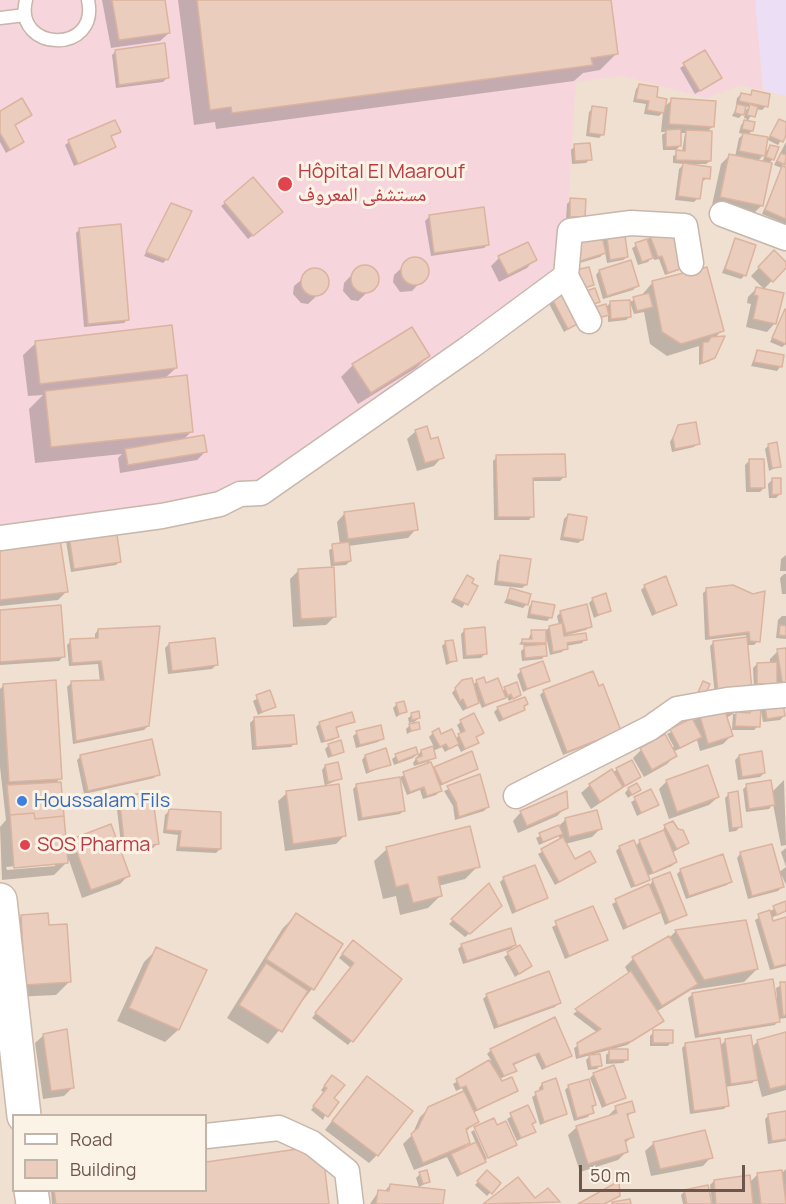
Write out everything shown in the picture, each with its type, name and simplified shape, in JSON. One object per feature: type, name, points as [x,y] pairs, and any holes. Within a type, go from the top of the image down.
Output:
[{"type":"street","points":[[722,214],[786,238]]},
{"type":"street","points":[[590,321],[566,276],[570,231],[631,224],[685,226],[690,263]]},
{"type":"street","points":[[0,538],[162,516],[220,504],[240,494],[261,493],[470,347],[566,276]]},
{"type":"street","points":[[516,796],[650,728],[677,710],[727,700],[786,695]]},
{"type":"street","points":[[0,900],[24,1114]]},
{"type":"street","points":[[207,1137],[279,1128],[312,1143],[347,1171],[351,1204]]},
{"type":"lane","points":[[26,0],[25,15],[36,33],[45,39],[67,40],[84,28],[90,8],[88,0]]},
{"type":"lane","points":[[0,18],[25,15]]},
{"type":"shaded area","points":[[0,0],[786,0],[786,1204],[0,1204]]},
{"type":"shaded area","name":"Hôpital El Maarouf مستشفى المعروف","points":[[0,0],[755,0],[763,90],[741,85],[706,98],[623,76],[576,82],[564,270],[268,481],[204,498],[0,535]]},
{"type":"shaded area","points":[[755,0],[786,0],[786,96],[763,90]]},
{"type":"building","points":[[112,0],[165,0],[170,33],[119,40]]},
{"type":"building","points":[[197,0],[611,0],[618,54],[591,58],[593,65],[232,113],[231,107],[210,110]]},
{"type":"building","points":[[165,43],[169,78],[119,85],[115,50]]},
{"type":"building","points":[[705,50],[722,78],[700,91],[683,63]]},
{"type":"building","points":[[639,84],[658,87],[657,97],[667,99],[664,113],[647,110],[649,101],[636,99]]},
{"type":"building","points":[[752,90],[770,94],[768,107],[739,101],[741,93],[751,95]]},
{"type":"building","points":[[22,98],[32,115],[15,125],[24,142],[10,150],[0,133],[0,111]]},
{"type":"building","points":[[671,98],[716,101],[714,127],[669,124]]},
{"type":"building","points":[[737,104],[746,106],[744,115],[735,113]]},
{"type":"building","points":[[750,104],[758,107],[755,117],[747,115]]},
{"type":"building","points":[[592,106],[607,108],[604,135],[589,133]]},
{"type":"building","points":[[779,119],[786,122],[786,135],[783,142],[770,136]]},
{"type":"building","points":[[115,120],[121,132],[111,136],[116,147],[78,164],[68,140]]},
{"type":"building","points":[[744,120],[755,122],[753,131],[742,129]]},
{"type":"building","points":[[681,129],[681,146],[666,147],[666,130]]},
{"type":"building","points":[[686,130],[712,131],[711,161],[676,160],[676,150],[685,151]]},
{"type":"building","points":[[743,133],[768,137],[765,156],[739,151]]},
{"type":"building","points":[[590,143],[592,160],[575,161],[574,144]]},
{"type":"building","points":[[770,145],[779,147],[774,160],[766,157]]},
{"type":"building","points":[[781,153],[786,155],[785,165],[777,161]]},
{"type":"building","points":[[729,154],[772,163],[763,206],[720,197]]},
{"type":"building","points":[[683,163],[711,167],[710,179],[703,178],[700,199],[678,196]]},
{"type":"building","points":[[782,166],[786,167],[786,219],[765,210]]},
{"type":"building","points":[[253,177],[283,212],[253,236],[224,202]]},
{"type":"building","points":[[570,198],[586,199],[585,217],[570,217]]},
{"type":"building","points":[[171,203],[192,211],[168,260],[146,252]]},
{"type":"building","points":[[484,207],[489,245],[434,253],[429,215]]},
{"type":"building","points":[[121,224],[129,320],[88,324],[79,228]]},
{"type":"building","points":[[674,227],[688,266],[668,273],[662,256],[658,257],[650,236]]},
{"type":"building","points":[[624,229],[628,257],[610,260],[606,232]]},
{"type":"building","points":[[601,233],[606,253],[577,262],[571,241]]},
{"type":"building","points":[[735,238],[756,245],[746,276],[725,269]]},
{"type":"building","points":[[647,239],[653,258],[642,262],[635,243]]},
{"type":"building","points":[[528,242],[537,260],[508,275],[498,256]]},
{"type":"building","points":[[774,250],[786,262],[786,268],[773,282],[758,267]]},
{"type":"building","points":[[415,257],[425,261],[429,271],[425,281],[415,285],[405,281],[401,271],[405,261]]},
{"type":"building","points":[[631,260],[639,286],[607,296],[599,270]]},
{"type":"building","points":[[365,265],[375,269],[379,279],[375,289],[365,293],[355,289],[351,279],[355,269]]},
{"type":"building","points":[[589,267],[594,285],[581,289],[575,270]]},
{"type":"building","points":[[707,267],[724,331],[681,344],[662,332],[652,281]]},
{"type":"building","points":[[315,268],[325,272],[329,282],[325,292],[315,296],[305,292],[301,282],[305,272]]},
{"type":"building","points":[[564,285],[583,321],[568,329],[549,293]]},
{"type":"building","points":[[756,287],[784,293],[776,324],[753,319],[758,296],[754,295]]},
{"type":"building","points":[[595,288],[600,302],[588,306],[583,292]]},
{"type":"building","points":[[649,293],[653,307],[637,311],[633,297]]},
{"type":"building","points":[[630,300],[631,317],[611,319],[610,301]]},
{"type":"building","points":[[606,304],[609,315],[595,319],[592,308]]},
{"type":"building","points":[[786,310],[786,344],[772,338]]},
{"type":"building","points":[[172,325],[177,368],[40,384],[35,341]]},
{"type":"building","points":[[412,327],[430,356],[371,393],[352,364]]},
{"type":"building","points":[[725,336],[715,358],[702,363],[703,342],[708,342],[711,337]]},
{"type":"building","points":[[757,350],[784,355],[782,367],[754,362]]},
{"type":"building","points":[[187,375],[193,432],[51,447],[45,391]]},
{"type":"building","points":[[696,422],[700,444],[675,449],[673,438],[678,425]]},
{"type":"building","points":[[427,426],[431,439],[438,437],[444,458],[425,463],[415,430]]},
{"type":"building","points":[[204,435],[207,452],[128,465],[125,449]]},
{"type":"building","points":[[777,442],[781,467],[772,468],[768,444]]},
{"type":"building","points":[[565,454],[566,477],[533,478],[534,517],[498,517],[496,455]]},
{"type":"building","points":[[749,459],[764,459],[765,488],[750,488]]},
{"type":"building","points":[[772,478],[781,478],[781,494],[772,495]]},
{"type":"building","points":[[414,503],[418,530],[348,539],[344,512]]},
{"type":"building","points":[[568,514],[587,517],[583,540],[563,537]]},
{"type":"building","points":[[116,528],[121,562],[74,569],[69,536]]},
{"type":"building","points":[[60,539],[68,592],[0,600],[0,550],[13,545]]},
{"type":"building","points":[[349,542],[351,561],[334,563],[332,544]]},
{"type":"building","points":[[500,555],[531,559],[527,585],[497,581]]},
{"type":"building","points":[[334,567],[336,617],[301,619],[298,569]]},
{"type":"building","points":[[467,575],[474,579],[472,583],[478,586],[468,605],[454,598]]},
{"type":"building","points":[[666,576],[677,605],[656,613],[644,585]]},
{"type":"building","points":[[733,585],[753,594],[765,591],[760,642],[750,641],[749,632],[709,637],[706,588]]},
{"type":"building","points":[[510,588],[531,594],[528,605],[507,599]]},
{"type":"building","points":[[606,593],[611,611],[598,615],[592,598]]},
{"type":"building","points":[[532,601],[555,605],[552,618],[530,614]]},
{"type":"building","points":[[587,604],[592,627],[566,633],[560,611]]},
{"type":"building","points":[[61,605],[65,657],[0,662],[0,610]]},
{"type":"building","points":[[562,623],[564,636],[586,633],[587,640],[567,643],[568,649],[553,652],[549,626]]},
{"type":"building","points":[[780,625],[786,626],[786,636],[779,635]]},
{"type":"building","points":[[160,626],[149,726],[76,741],[71,681],[104,680],[101,661],[72,663],[70,639],[98,638],[98,629]]},
{"type":"building","points":[[485,627],[487,654],[466,656],[464,629]]},
{"type":"building","points":[[531,630],[546,630],[546,643],[522,643],[522,639],[532,639]]},
{"type":"building","points":[[747,637],[752,690],[718,693],[713,641]]},
{"type":"building","points":[[215,638],[218,665],[172,671],[169,643]]},
{"type":"building","points":[[453,640],[457,661],[449,662],[445,641]]},
{"type":"building","points":[[546,644],[547,656],[525,658],[524,646]]},
{"type":"building","points":[[786,648],[786,693],[784,693],[777,649]]},
{"type":"building","points":[[543,661],[550,681],[527,689],[520,669]]},
{"type":"building","points":[[777,662],[777,684],[757,684],[757,663]]},
{"type":"building","points":[[593,671],[599,686],[603,684],[621,731],[567,752],[543,690]]},
{"type":"building","points":[[484,677],[486,683],[498,678],[506,698],[485,705],[476,680]]},
{"type":"building","points":[[472,678],[479,703],[467,708],[463,699],[460,701],[455,688],[462,680]]},
{"type":"building","points":[[56,680],[62,779],[9,782],[3,684]]},
{"type":"building","points":[[703,681],[710,684],[703,700],[696,697]]},
{"type":"building","points":[[517,682],[521,695],[513,699],[511,694],[508,696],[504,687]]},
{"type":"building","points":[[270,690],[276,707],[262,712],[256,695]]},
{"type":"building","points":[[525,697],[528,704],[524,706],[525,710],[503,719],[497,707]]},
{"type":"building","points":[[404,701],[407,712],[399,714],[396,703]]},
{"type":"building","points":[[783,703],[785,716],[767,719],[765,706]]},
{"type":"building","points":[[750,705],[761,706],[760,727],[735,726],[736,712],[750,713]]},
{"type":"building","points":[[739,710],[726,714],[733,736],[708,744],[699,713]]},
{"type":"building","points":[[419,711],[420,718],[412,720],[411,713]]},
{"type":"building","points":[[352,712],[355,722],[336,727],[339,737],[325,741],[319,722]]},
{"type":"building","points":[[474,713],[484,733],[476,737],[479,743],[465,749],[458,734],[465,731],[460,720]]},
{"type":"building","points":[[294,715],[297,744],[256,747],[254,717]]},
{"type":"building","points":[[692,718],[702,737],[680,748],[670,729]]},
{"type":"building","points":[[419,722],[420,729],[411,731],[409,724]]},
{"type":"building","points":[[381,725],[384,739],[360,745],[356,731]]},
{"type":"building","points":[[439,728],[441,734],[452,729],[459,744],[449,749],[446,744],[440,747],[432,732]]},
{"type":"building","points":[[665,734],[677,756],[652,770],[640,748]]},
{"type":"building","points":[[152,739],[160,775],[88,791],[80,755]]},
{"type":"building","points":[[341,740],[344,752],[332,756],[328,744]]},
{"type":"building","points":[[433,746],[436,758],[418,763],[416,758],[422,756],[421,750]]},
{"type":"building","points":[[416,747],[418,754],[398,762],[395,754]]},
{"type":"building","points":[[386,748],[391,765],[369,771],[365,755]]},
{"type":"building","points":[[472,751],[478,769],[442,784],[434,767]]},
{"type":"building","points":[[762,751],[765,773],[742,777],[739,755]]},
{"type":"building","points":[[632,760],[641,777],[625,786],[616,768]]},
{"type":"building","points":[[338,762],[342,779],[328,782],[325,765]]},
{"type":"building","points":[[431,762],[442,791],[427,796],[424,787],[410,792],[403,772]]},
{"type":"building","points":[[708,765],[719,797],[677,812],[666,780]]},
{"type":"building","points":[[612,769],[623,787],[600,802],[589,784]]},
{"type":"building","points":[[480,774],[489,807],[459,817],[456,802],[447,786]]},
{"type":"building","points":[[400,777],[405,811],[362,818],[356,784]]},
{"type":"building","points":[[771,780],[775,805],[749,809],[746,784]]},
{"type":"building","points":[[61,782],[64,816],[35,819],[34,813],[10,815],[7,785]]},
{"type":"building","points":[[637,783],[641,790],[632,795],[628,788]]},
{"type":"building","points":[[339,784],[346,836],[293,844],[286,791]]},
{"type":"building","points":[[651,789],[659,805],[641,813],[634,797]]},
{"type":"building","points":[[567,791],[568,808],[527,826],[520,811]]},
{"type":"building","points":[[738,791],[742,827],[732,828],[728,793]]},
{"type":"building","points":[[152,792],[159,844],[125,849],[119,796]]},
{"type":"building","points":[[169,809],[221,812],[221,849],[179,847],[181,831],[166,830]]},
{"type":"building","points":[[597,810],[602,829],[569,837],[565,818]]},
{"type":"building","points":[[34,813],[35,819],[64,816],[68,863],[14,868],[10,815]]},
{"type":"building","points":[[673,821],[678,829],[683,830],[689,843],[677,849],[664,825]]},
{"type":"building","points":[[111,824],[130,876],[91,890],[72,839]]},
{"type":"building","points":[[559,825],[563,834],[543,842],[539,833]]},
{"type":"building","points":[[470,826],[480,867],[438,877],[442,896],[413,903],[408,884],[396,887],[386,847]]},
{"type":"building","points":[[664,830],[677,862],[653,873],[639,840]]},
{"type":"building","points":[[563,837],[575,859],[590,851],[596,862],[559,882],[541,849]]},
{"type":"building","points":[[634,840],[650,880],[635,886],[619,846]]},
{"type":"building","points":[[772,844],[784,887],[752,896],[740,852]]},
{"type":"building","points":[[723,854],[732,882],[689,896],[680,869]]},
{"type":"building","points":[[535,865],[548,898],[516,911],[503,877]]},
{"type":"building","points":[[670,872],[687,915],[669,922],[652,879]]},
{"type":"building","points":[[489,883],[502,906],[470,934],[451,919]]},
{"type":"building","points":[[649,884],[661,912],[627,927],[615,899]]},
{"type":"building","points":[[786,901],[786,911],[777,915],[773,906]]},
{"type":"building","points":[[593,906],[608,940],[569,956],[555,921]]},
{"type":"building","points":[[770,910],[773,921],[786,917],[786,964],[774,967],[758,914]]},
{"type":"building","points":[[48,913],[49,925],[67,924],[71,982],[25,985],[21,915]]},
{"type":"building","points":[[296,913],[343,944],[314,990],[266,959]]},
{"type":"building","points":[[746,920],[758,969],[704,980],[675,930]]},
{"type":"building","points":[[511,928],[516,945],[467,961],[461,944]]},
{"type":"building","points":[[669,936],[698,984],[662,1006],[632,957]]},
{"type":"building","points":[[353,940],[402,979],[353,1042],[315,1013],[354,963],[342,954]]},
{"type":"building","points":[[520,945],[532,966],[519,974],[507,952]]},
{"type":"building","points":[[156,947],[207,970],[179,1030],[129,1008]]},
{"type":"building","points":[[266,963],[308,991],[282,1032],[239,1005]]},
{"type":"building","points":[[549,971],[561,1003],[498,1026],[486,994]]},
{"type":"building","points":[[631,971],[664,1021],[632,1041],[579,1056],[577,1043],[601,1029],[575,1009]]},
{"type":"building","points":[[773,979],[780,1022],[699,1035],[692,993]]},
{"type":"building","points":[[780,982],[786,982],[786,1015],[783,1016]]},
{"type":"building","points":[[555,1017],[572,1056],[546,1067],[539,1053],[513,1064],[517,1071],[504,1076],[490,1049]]},
{"type":"building","points":[[67,1029],[74,1088],[51,1091],[43,1034]]},
{"type":"building","points":[[653,1030],[673,1030],[673,1043],[653,1043]]},
{"type":"building","points":[[786,1032],[786,1085],[770,1089],[757,1040]]},
{"type":"building","points":[[751,1035],[758,1080],[731,1084],[725,1039]]},
{"type":"building","points":[[720,1038],[729,1106],[694,1111],[685,1043]]},
{"type":"building","points":[[609,1049],[628,1049],[628,1060],[609,1060]]},
{"type":"building","points":[[600,1054],[602,1066],[591,1067],[589,1055]]},
{"type":"building","points":[[489,1060],[502,1081],[512,1077],[518,1091],[477,1110],[466,1086],[460,1088],[456,1079]]},
{"type":"building","points":[[614,1065],[626,1098],[606,1105],[593,1073]]},
{"type":"building","points":[[332,1075],[345,1085],[334,1098],[339,1102],[328,1117],[313,1106],[327,1088],[324,1086]]},
{"type":"building","points":[[367,1076],[413,1111],[378,1156],[332,1121]]},
{"type":"building","points":[[556,1078],[567,1114],[544,1122],[535,1092],[543,1089],[542,1083]]},
{"type":"building","points":[[589,1079],[596,1105],[592,1106],[594,1113],[577,1118],[568,1085]]},
{"type":"building","points":[[464,1091],[479,1122],[466,1129],[470,1143],[423,1163],[411,1134],[418,1128],[428,1107]]},
{"type":"building","points":[[632,1101],[635,1112],[627,1114],[634,1137],[625,1140],[628,1152],[588,1164],[576,1126],[617,1113],[615,1106]]},
{"type":"building","points":[[528,1105],[536,1122],[532,1124],[536,1132],[521,1138],[510,1113]]},
{"type":"building","points":[[786,1111],[786,1139],[772,1141],[768,1114]]},
{"type":"building","points":[[494,1118],[497,1125],[506,1121],[517,1145],[488,1158],[474,1127]]},
{"type":"building","points":[[705,1130],[713,1158],[660,1169],[653,1142]]},
{"type":"building","points":[[476,1142],[486,1162],[461,1174],[451,1154]]},
{"type":"building","points":[[305,1148],[324,1162],[329,1204],[56,1204],[54,1192],[207,1192],[207,1162]]},
{"type":"building","points":[[427,1170],[430,1182],[423,1184],[419,1172]]},
{"type":"building","points":[[487,1170],[501,1183],[492,1194],[477,1181]]},
{"type":"building","points":[[782,1170],[786,1204],[761,1204],[757,1173]]},
{"type":"building","points":[[750,1175],[753,1204],[716,1204],[714,1180]]},
{"type":"building","points":[[518,1177],[535,1198],[548,1188],[560,1202],[483,1204]]},
{"type":"building","points":[[619,1181],[620,1196],[604,1204],[578,1204]]},
{"type":"building","points":[[390,1184],[445,1190],[443,1204],[376,1204],[378,1190],[389,1191]]},
{"type":"building","points":[[708,1185],[712,1204],[687,1204],[684,1190]]},
{"type":"building","points":[[630,1199],[631,1204],[612,1204],[612,1202]]},
{"type":"place","name":"Hôpital El Maarouf مستشفى المعروف","points":[[285,184]]},
{"type":"place","name":"Houssalam Fils","points":[[22,801]]},
{"type":"place","name":"SOS Pharma","points":[[25,845]]}]
